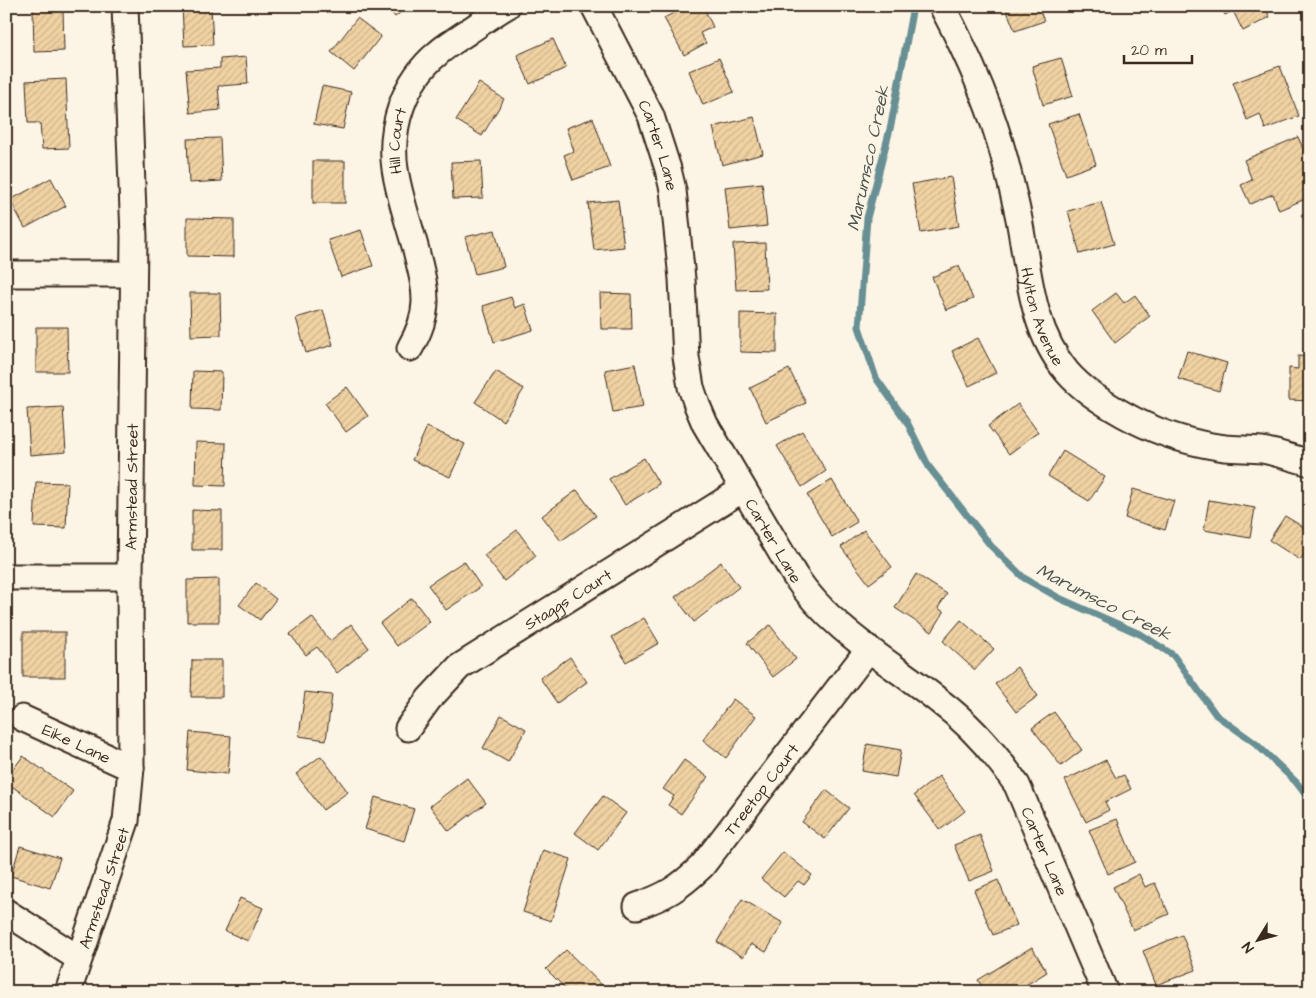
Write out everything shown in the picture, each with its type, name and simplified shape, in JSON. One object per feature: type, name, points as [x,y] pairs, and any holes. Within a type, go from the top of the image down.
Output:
[{"type":"street","name":"Armstead Street","points":[[68,992],[126,821],[131,768],[130,578],[134,237],[125,6]]},
{"type":"street","name":"Hill Court","points":[[410,348],[420,330],[426,307],[424,282],[395,170],[394,144],[397,118],[406,94],[420,72],[437,53],[507,6]]},
{"type":"street","name":"Carter Lane","points":[[594,6],[651,116],[668,169],[673,190],[682,279],[686,357],[691,387],[705,424],[802,586],[834,622],[868,650],[940,701],[973,730],[1002,763],[1017,784],[1105,992]]},
{"type":"street","name":"Hylton Avenue","points":[[942,6],[961,40],[985,98],[1004,158],[1018,219],[1030,289],[1039,322],[1051,347],[1066,371],[1076,381],[1107,404],[1156,430],[1195,442],[1224,448],[1263,450],[1310,463]]},
{"type":"street","points":[[6,274],[134,274]]},
{"type":"street","name":"Staggs Court","points":[[408,728],[429,699],[459,667],[743,489]]},
{"type":"street","points":[[6,577],[130,578]]},
{"type":"street","name":"Treetop Court","points":[[637,906],[661,898],[683,884],[702,866],[868,650]]},
{"type":"street","name":"Eike Lane","points":[[22,718],[131,768]]},
{"type":"street","points":[[6,912],[78,958]]},
{"type":"building","points":[[182,6],[211,6],[213,45],[184,46]]},
{"type":"building","points":[[387,6],[409,6],[395,17]]},
{"type":"building","points":[[687,6],[703,6],[713,27],[700,33],[706,43],[684,55],[664,18]]},
{"type":"building","points":[[1005,6],[1038,6],[1044,21],[1015,31]]},
{"type":"building","points":[[1221,6],[1264,6],[1270,17],[1243,31],[1233,11],[1225,15]]},
{"type":"building","points":[[33,8],[63,8],[64,51],[34,52]]},
{"type":"building","points":[[357,18],[381,36],[354,71],[331,52]]},
{"type":"building","points":[[553,39],[566,68],[530,84],[517,55]]},
{"type":"building","points":[[246,57],[248,84],[218,86],[220,110],[190,113],[186,70],[220,68],[220,59]]},
{"type":"building","points":[[719,58],[734,92],[703,105],[689,71]]},
{"type":"building","points":[[1061,58],[1073,96],[1043,105],[1032,66]]},
{"type":"building","points":[[1280,66],[1299,116],[1265,129],[1260,114],[1247,120],[1233,83]]},
{"type":"building","points":[[66,79],[69,148],[42,149],[40,123],[28,123],[26,81]]},
{"type":"building","points":[[479,83],[504,99],[482,136],[456,120]]},
{"type":"building","points":[[322,86],[351,92],[343,129],[314,124]]},
{"type":"building","points":[[1079,114],[1096,164],[1066,175],[1048,124]]},
{"type":"building","points":[[754,117],[763,154],[722,165],[713,127]]},
{"type":"building","points":[[593,118],[610,167],[573,180],[564,155],[574,151],[566,128]]},
{"type":"building","points":[[1298,137],[1310,164],[1310,197],[1279,210],[1273,194],[1250,204],[1241,185],[1252,180],[1244,160]]},
{"type":"building","points":[[220,138],[222,181],[189,183],[187,139]]},
{"type":"building","points":[[313,161],[345,161],[345,203],[313,203]]},
{"type":"building","points":[[481,161],[483,198],[453,199],[451,162]]},
{"type":"building","points":[[951,177],[959,226],[921,233],[912,184]]},
{"type":"building","points":[[51,178],[66,206],[25,228],[10,200]]},
{"type":"building","points":[[762,183],[767,226],[730,230],[725,187]]},
{"type":"building","points":[[618,200],[624,247],[594,250],[588,203]]},
{"type":"building","points":[[1101,202],[1114,244],[1080,254],[1068,211]]},
{"type":"building","points":[[1310,209],[1310,226],[1301,215]]},
{"type":"building","points":[[187,218],[234,219],[234,257],[187,256]]},
{"type":"building","points":[[361,230],[373,266],[341,277],[328,240]]},
{"type":"building","points":[[495,230],[504,267],[475,274],[465,237]]},
{"type":"building","points":[[765,243],[767,289],[736,290],[733,244]]},
{"type":"building","points":[[959,266],[973,299],[946,310],[932,277]]},
{"type":"building","points":[[190,293],[220,293],[221,335],[191,336]]},
{"type":"building","points":[[600,293],[631,294],[632,329],[601,329]]},
{"type":"building","points":[[1116,293],[1124,303],[1135,295],[1150,316],[1115,343],[1092,311]]},
{"type":"building","points":[[511,297],[515,308],[525,304],[533,330],[494,342],[483,306]]},
{"type":"building","points":[[323,310],[333,345],[306,353],[296,318]]},
{"type":"building","points":[[740,313],[777,314],[777,353],[740,352]]},
{"type":"building","points":[[36,327],[67,327],[68,372],[36,372]]},
{"type":"building","points":[[978,338],[996,373],[969,386],[952,351]]},
{"type":"building","points":[[1187,351],[1227,363],[1219,391],[1178,379]]},
{"type":"building","points":[[1298,356],[1310,357],[1310,401],[1289,400],[1289,368],[1298,369]]},
{"type":"building","points":[[635,364],[643,407],[613,412],[605,370]]},
{"type":"building","points":[[789,369],[806,403],[766,422],[750,388]]},
{"type":"building","points":[[193,371],[222,372],[221,410],[192,409]]},
{"type":"building","points":[[496,371],[524,389],[503,421],[475,402]]},
{"type":"building","points":[[347,387],[368,416],[346,432],[325,403]]},
{"type":"building","points":[[1018,404],[1038,432],[1009,454],[988,426]]},
{"type":"building","points":[[63,407],[66,452],[30,455],[27,409]]},
{"type":"building","points":[[427,427],[465,444],[450,477],[412,460]]},
{"type":"building","points":[[802,431],[826,471],[802,487],[777,446]]},
{"type":"building","points":[[196,442],[226,443],[225,486],[195,485]]},
{"type":"building","points":[[1063,451],[1105,477],[1089,501],[1048,476]]},
{"type":"building","points":[[644,458],[659,484],[625,505],[609,479]]},
{"type":"building","points":[[832,480],[857,522],[832,537],[807,495]]},
{"type":"building","points":[[36,482],[68,483],[66,528],[34,527]]},
{"type":"building","points":[[1133,489],[1174,501],[1165,530],[1125,518]]},
{"type":"building","points":[[577,490],[596,516],[561,541],[542,516]]},
{"type":"building","points":[[1209,500],[1255,508],[1250,538],[1204,530]]},
{"type":"building","points":[[192,510],[222,511],[222,550],[192,550]]},
{"type":"building","points":[[1285,516],[1310,531],[1310,545],[1300,560],[1269,540]]},
{"type":"building","points":[[517,530],[536,556],[504,581],[484,555]]},
{"type":"building","points":[[864,530],[892,567],[869,584],[841,547]]},
{"type":"building","points":[[464,561],[481,587],[446,610],[428,585]]},
{"type":"building","points":[[721,562],[739,587],[694,622],[675,597]]},
{"type":"building","points":[[916,574],[947,594],[938,608],[944,612],[932,632],[895,608]]},
{"type":"building","points":[[219,579],[219,622],[187,622],[187,580]]},
{"type":"building","points":[[256,583],[276,599],[260,620],[239,605]]},
{"type":"building","points":[[412,598],[430,622],[397,646],[380,623]]},
{"type":"building","points":[[312,617],[330,641],[351,624],[369,648],[337,673],[317,647],[306,655],[290,634]]},
{"type":"building","points":[[644,618],[659,643],[626,662],[612,637]]},
{"type":"building","points":[[961,620],[994,649],[975,670],[943,641]]},
{"type":"building","points":[[770,625],[796,659],[773,677],[747,643]]},
{"type":"building","points":[[23,632],[65,632],[65,677],[23,677]]},
{"type":"building","points":[[570,657],[587,682],[557,703],[540,678]]},
{"type":"building","points":[[192,660],[222,660],[222,697],[191,697]]},
{"type":"building","points":[[1017,667],[1038,696],[1016,712],[995,684]]},
{"type":"building","points":[[305,692],[332,695],[326,740],[299,736]]},
{"type":"building","points":[[733,699],[756,716],[726,758],[703,740]]},
{"type":"building","points":[[1054,712],[1082,750],[1061,766],[1032,728]]},
{"type":"building","points":[[501,715],[526,729],[508,762],[483,748]]},
{"type":"building","points":[[190,732],[231,736],[228,774],[187,770]]},
{"type":"building","points":[[867,744],[901,750],[896,777],[862,771]]},
{"type":"building","points":[[23,756],[73,791],[55,817],[6,782],[6,779]]},
{"type":"building","points":[[321,756],[348,792],[323,810],[296,774]]},
{"type":"building","points":[[684,760],[708,777],[681,814],[668,805],[674,796],[663,789]]},
{"type":"building","points":[[1106,760],[1116,778],[1124,775],[1131,789],[1105,802],[1109,810],[1086,822],[1065,780]]},
{"type":"building","points":[[939,776],[965,811],[940,830],[914,795]]},
{"type":"building","points":[[467,778],[486,803],[449,831],[430,806]]},
{"type":"building","points":[[826,790],[849,808],[825,839],[802,822]]},
{"type":"building","points":[[603,796],[626,813],[598,850],[575,833]]},
{"type":"building","points":[[375,797],[414,809],[404,841],[365,829]]},
{"type":"building","points":[[1117,819],[1135,862],[1108,874],[1089,830]]},
{"type":"building","points":[[980,835],[994,871],[969,881],[954,845]]},
{"type":"building","points":[[20,846],[60,858],[50,888],[11,876]]},
{"type":"building","points":[[543,850],[571,859],[551,921],[523,912]]},
{"type":"building","points":[[783,852],[812,875],[804,885],[798,881],[784,897],[761,879]]},
{"type":"building","points":[[1139,874],[1145,887],[1155,883],[1169,914],[1133,930],[1113,887]]},
{"type":"building","points":[[998,880],[1017,925],[993,935],[974,890]]},
{"type":"building","points":[[240,898],[263,908],[248,941],[225,931]]},
{"type":"building","points":[[742,899],[783,923],[766,952],[751,944],[743,957],[717,942]]},
{"type":"building","points":[[1182,935],[1196,970],[1156,985],[1143,951]]},
{"type":"building","points":[[1032,947],[1047,972],[1015,992],[985,992],[978,980]]},
{"type":"building","points":[[566,950],[606,989],[603,992],[569,992],[546,969]]},
{"type":"waterway","name":"Marumsco Creek","points":[[912,12],[891,125],[867,218],[859,327],[876,378],[907,422],[929,467],[991,546],[1024,578],[1059,598],[1142,635],[1173,655],[1216,715],[1255,743],[1296,782],[1310,800]]}]
